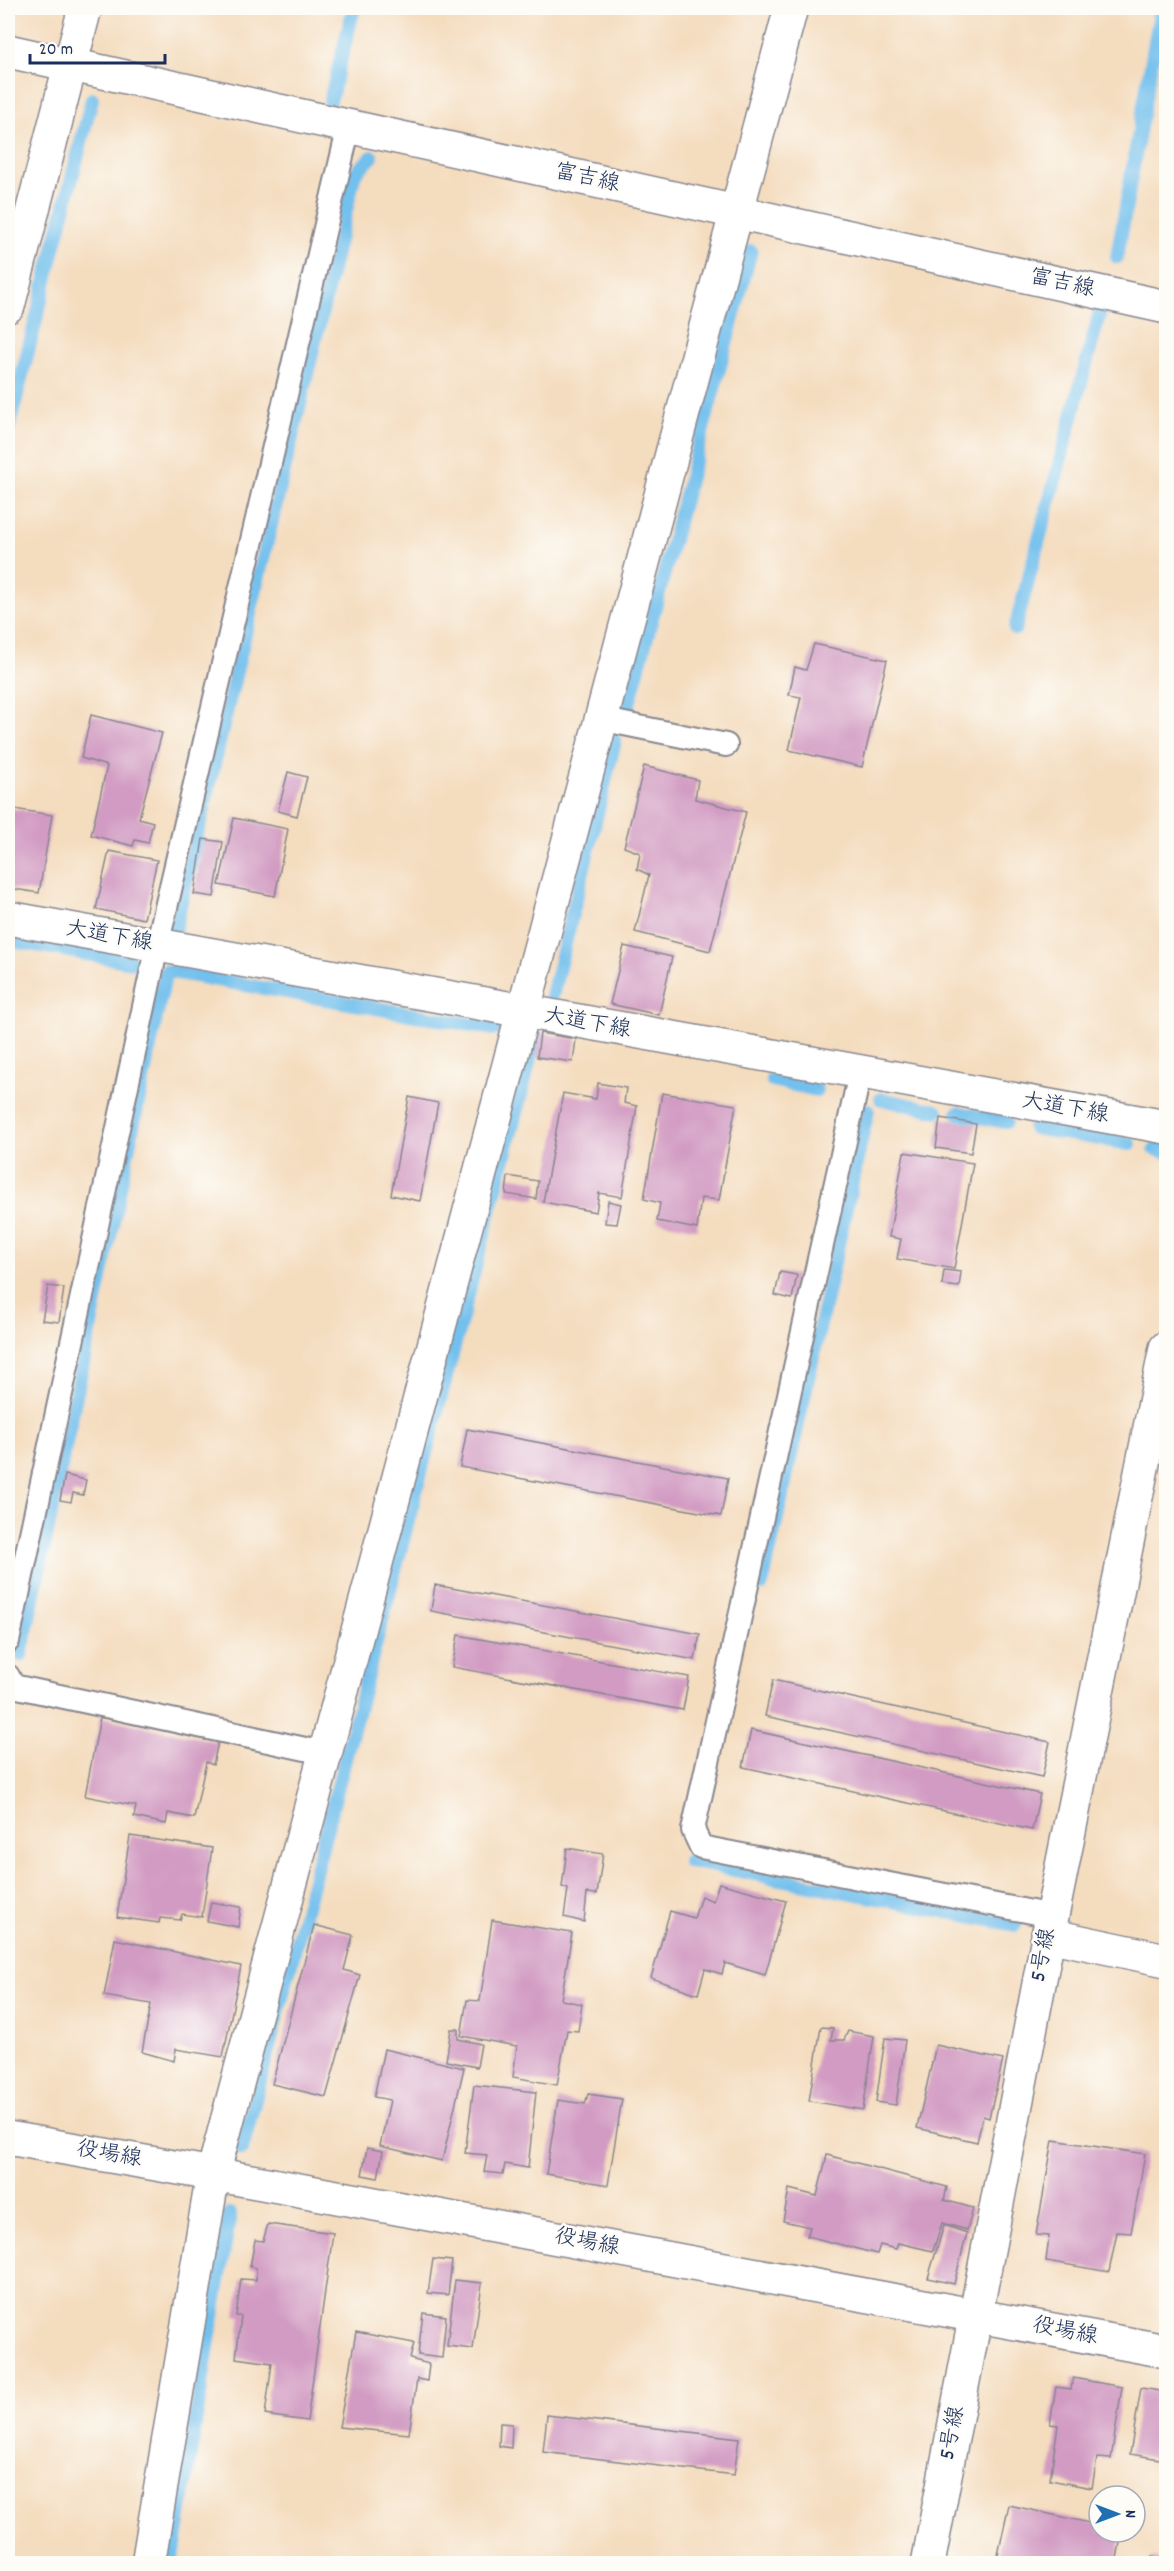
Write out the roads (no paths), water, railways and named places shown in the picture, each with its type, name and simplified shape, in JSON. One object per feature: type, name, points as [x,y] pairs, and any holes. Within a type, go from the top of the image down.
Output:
[{"type":"street","points":[[8,306],[85,8]]},
{"type":"street","points":[[148,2564],[213,2174],[790,8]]},
{"type":"street","name":"富吉線","points":[[8,51],[1167,307]]},
{"type":"street","name":"大道下線","points":[[8,918],[1167,1127]]},
{"type":"street","name":"5号線","points":[[928,2564],[1050,1925],[1167,1348]]},
{"type":"street","points":[[1050,1925],[1167,1960]]},
{"type":"street","name":"役場線","points":[[8,2138],[1167,2351]]},
{"type":"lane","points":[[8,1641],[157,946],[349,126]]},
{"type":"lane","points":[[600,719],[726,745]]},
{"type":"lane","points":[[860,1073],[693,1830],[701,1847],[1050,1925]]},
{"type":"lane","points":[[8,1676],[13,1686],[324,1753]]},
{"type":"waterway","points":[[330,101],[354,8]]},
{"type":"waterway","points":[[1117,257],[1161,8]]},
{"type":"waterway","points":[[8,430],[92,99]]},
{"type":"waterway","points":[[174,932],[355,173],[372,157]]},
{"type":"waterway","points":[[627,711],[751,251]]},
{"type":"waterway","points":[[1015,629],[1100,312]]},
{"type":"waterway","points":[[552,996],[615,741]]},
{"type":"waterway","points":[[8,940],[132,962]]},
{"type":"waterway","points":[[21,1655],[166,971],[495,1029]]},
{"type":"waterway","points":[[242,2149],[527,1071],[534,1035]]},
{"type":"waterway","points":[[772,1080],[816,1090]]},
{"type":"waterway","points":[[881,1099],[937,1111]]},
{"type":"waterway","points":[[762,1585],[868,1110]]},
{"type":"waterway","points":[[958,1113],[1006,1122]]},
{"type":"waterway","points":[[1034,1128],[1130,1144]]},
{"type":"waterway","points":[[1155,1149],[1166,1152]]},
{"type":"waterway","points":[[689,1861],[1015,1925]]},
{"type":"waterway","points":[[172,2564],[230,2214]]}]
